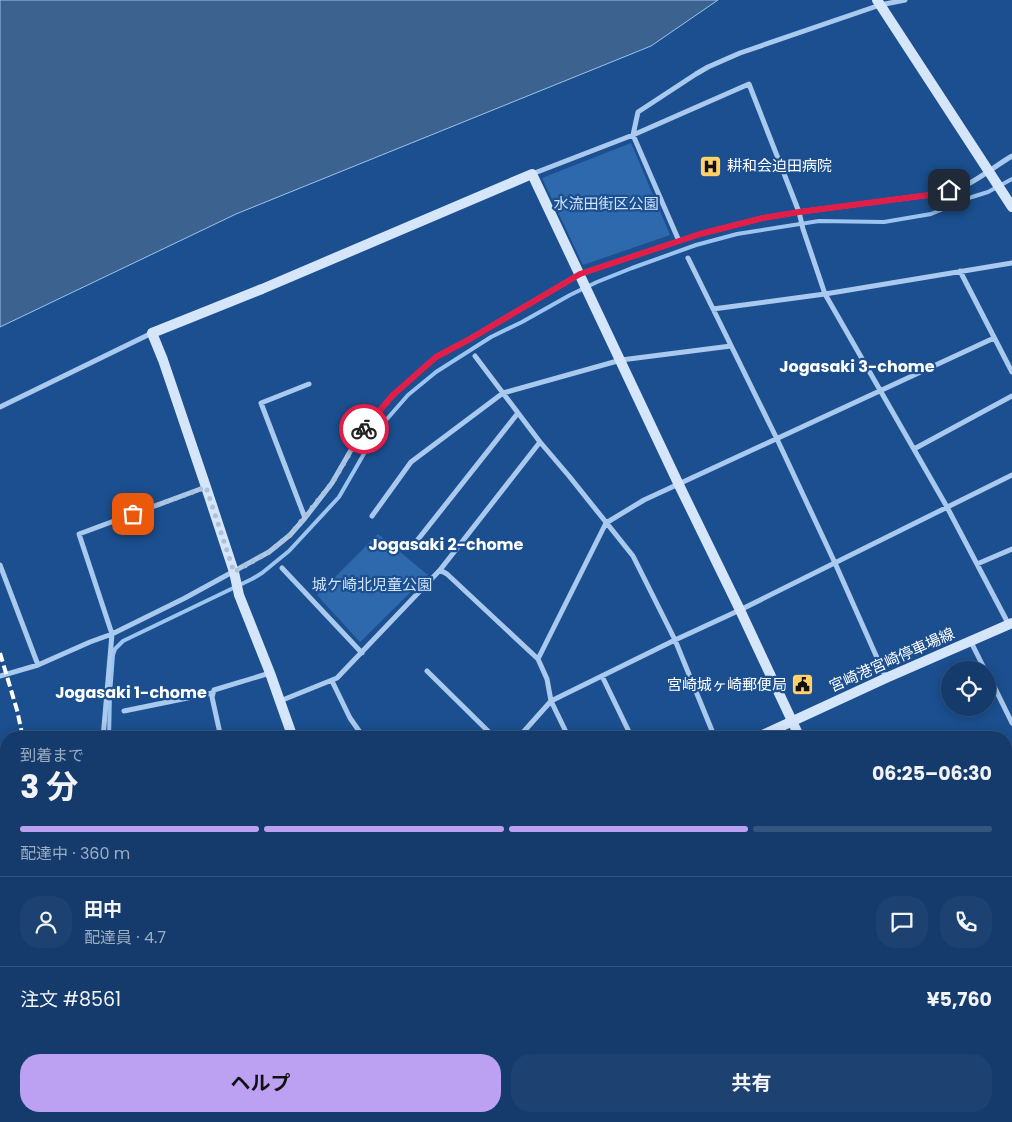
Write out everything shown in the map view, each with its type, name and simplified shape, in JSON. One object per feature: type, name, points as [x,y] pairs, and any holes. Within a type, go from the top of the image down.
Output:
[{"type":"street","points":[[679,241],[633,134],[638,112],[708,67],[740,53],[878,3],[905,0]]},
{"type":"street","points":[[878,3],[1012,207]]},
{"type":"street","points":[[0,407],[152,333],[262,289],[749,84],[799,212],[802,229],[824,294],[948,507],[1010,624]]},
{"type":"street","points":[[0,676],[38,665],[112,634],[185,598],[269,552],[290,535],[305,518],[332,483],[362,431],[393,395],[436,357],[580,274],[700,234],[763,218],[929,195],[949,190],[966,184],[1012,156]]},
{"type":"street","points":[[532,174],[797,731]]},
{"type":"street","points":[[688,258],[835,563],[886,678]]},
{"type":"street","points":[[712,309],[824,294],[1012,263]]},
{"type":"street","points":[[960,271],[1012,372]]},
{"type":"street","points":[[152,333],[206,487],[234,572],[239,595],[291,731]]},
{"type":"street","points":[[538,659],[606,523],[644,500],[994,338]]},
{"type":"street","points":[[372,516],[411,462],[503,393],[621,360],[731,346]]},
{"type":"street","points":[[475,356],[540,442],[633,556],[675,640],[713,731]]},
{"type":"street","points":[[305,518],[261,403],[308,384]]},
{"type":"street","points":[[914,449],[1012,396]]},
{"type":"street","points":[[412,547],[518,413]]},
{"type":"street","points":[[280,701],[337,678],[440,570],[540,442]]},
{"type":"street","points":[[524,731],[551,701],[1012,475]]},
{"type":"street","points":[[104,731],[112,634],[79,534],[206,487]]},
{"type":"street","points":[[977,564],[1012,549]]},
{"type":"street","points":[[0,565],[38,665]]},
{"type":"street","points":[[282,568],[362,653]]},
{"type":"street","points":[[440,570],[447,574],[538,659],[547,679],[551,701],[566,731]]},
{"type":"street","name":"宮崎港宮崎停車場線","points":[[771,731],[1010,624]]},
{"type":"street","points":[[971,642],[980,661]]},
{"type":"street","points":[[427,671],[489,731]]},
{"type":"street","points":[[124,711],[212,693],[214,690],[270,673]]},
{"type":"street","points":[[602,676],[629,731]]},
{"type":"street","points":[[332,681],[350,718],[359,731]]},
{"type":"street","points":[[996,690],[1012,723]]},
{"type":"street","points":[[212,693],[219,731]]},
{"type":"green space","name":"水流田街区公園","points":[[631,143],[670,235],[583,265],[542,178]]},
{"type":"green space","name":"城ケ崎北児童公園","points":[[378,534],[428,575],[360,642],[317,595]]},
{"type":"shaded area","points":[[0,0],[718,0],[651,46],[236,214],[0,327]]},
{"type":"waterway","points":[[109,731],[110,694],[115,649],[123,641],[252,579],[289,551],[339,497],[387,419],[408,395],[436,372],[491,337],[597,282],[696,245],[737,234],[819,221],[884,222],[931,214],[988,192],[1012,179]]},
{"type":"railway","points":[[0,653],[22,731]]},
{"type":"way so far","points":[[133,514],[206,487],[234,572],[269,552],[290,535],[332,483],[364,429]]},
{"type":"place","name":"耕和会迫田病院","points":[[711,166]]},
{"type":"place","name":"宮崎城ヶ崎郵便局","points":[[803,685]]},
{"type":"district","name":"Jogasaki 3-chome","points":[[857,366]]},
{"type":"district","name":"Jogasaki 2-chome","points":[[446,544]]},
{"type":"district","name":"Jogasaki 1-chome","points":[[131,692]]},
{"type":"route","points":[[364,429],[393,395],[436,357],[580,274],[700,234],[763,218],[929,195],[949,190]]}]
